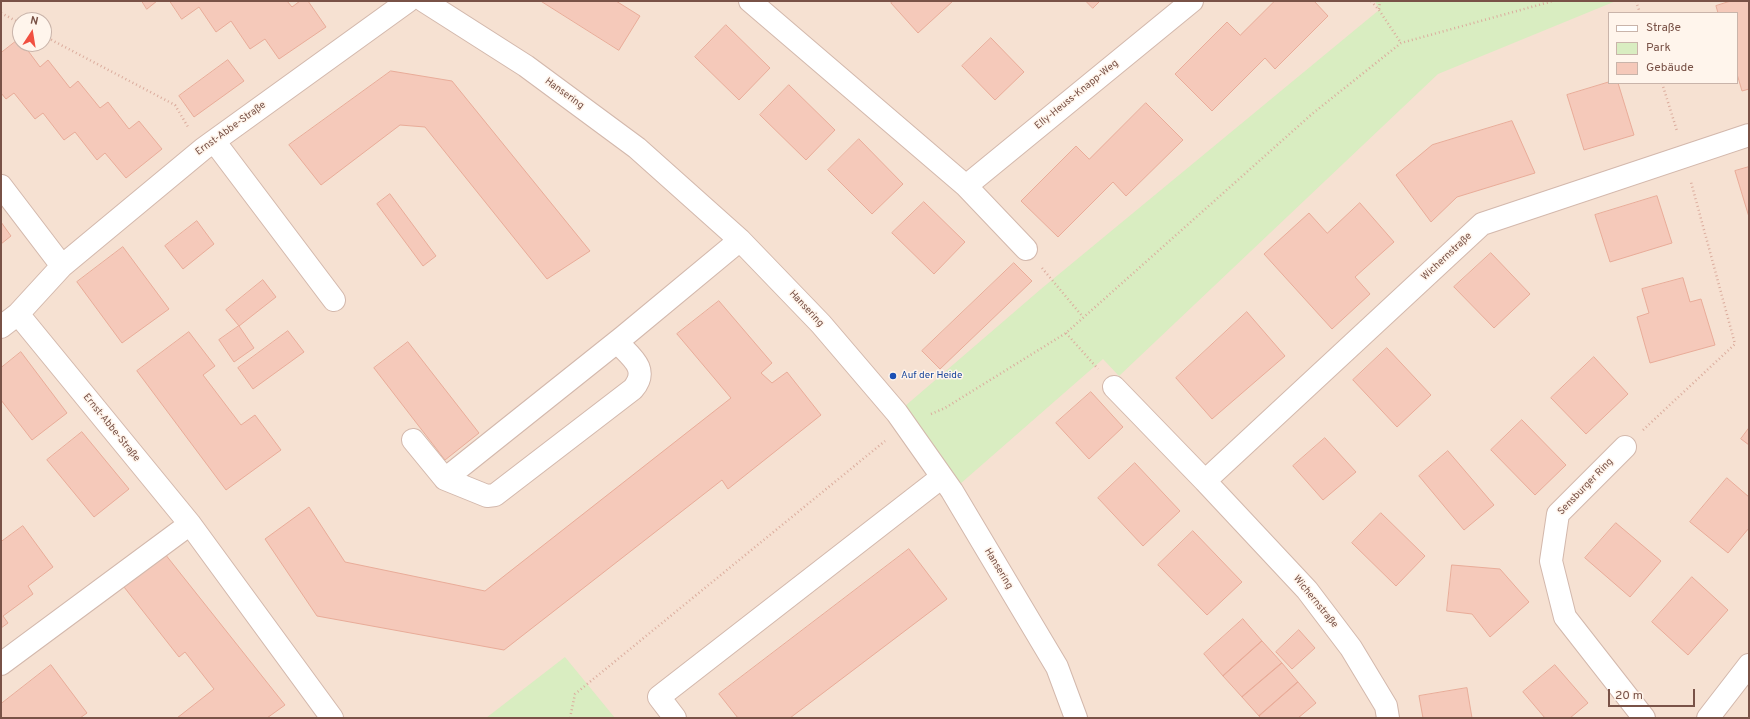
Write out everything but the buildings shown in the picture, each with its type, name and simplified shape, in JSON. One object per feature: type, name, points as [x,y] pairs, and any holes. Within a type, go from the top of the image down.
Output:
[{"type":"street","name":"Ernst-Abbe-Straße","points":[[332,718],[190,524],[10,320],[62,266],[208,145],[408,1]]},
{"type":"street","name":"Hansering","points":[[424,1],[526,66],[637,148],[740,240],[821,324],[897,413],[942,477],[1057,667],[1076,718]]},
{"type":"street","points":[[750,1],[966,186],[1026,249]]},
{"type":"street","name":"Elly-Heuss-Knapp-Weg","points":[[966,186],[1189,2]]},
{"type":"street","name":"Wichernstraße","points":[[1205,481],[1482,224],[1749,135]]},
{"type":"street","points":[[208,145],[334,300]]},
{"type":"street","points":[[1,186],[62,266]]},
{"type":"street","points":[[445,479],[617,342],[740,240]]},
{"type":"street","points":[[413,440],[445,479],[487,496],[495,495],[633,389],[639,382],[641,374],[638,365],[617,342]]},
{"type":"street","name":"Wichernstraße","points":[[1114,387],[1307,590],[1351,648],[1386,706],[1388,718]]},
{"type":"street","name":"Sensburger Ring","points":[[1625,447],[1558,514],[1551,561],[1565,617],[1644,718]]},
{"type":"street","points":[[675,718],[659,697],[942,477]]},
{"type":"street","points":[[1,664],[190,524]]},
{"type":"street","points":[[1708,718],[1749,665]]},
{"type":"path","points":[[1371,1],[1379,10],[1401,43]]},
{"type":"path","points":[[1379,10],[1380,1]]},
{"type":"path","points":[[570,718],[575,694],[905,425],[945,408],[1066,333],[1312,114],[1401,43],[1553,1]]},
{"type":"path","points":[[1636,1],[1640,12]]},
{"type":"path","points":[[1,12],[12,18]]},
{"type":"path","points":[[52,40],[175,105],[208,145]]},
{"type":"path","points":[[1625,447],[1735,344],[1684,156],[1662,84]]},
{"type":"path","points":[[1026,249],[1083,317]]},
{"type":"path","points":[[1066,333],[1114,387]]},
{"type":"shaded area","points":[[1,1],[1749,1],[1749,718],[1,718]]},
{"type":"green space","points":[[1375,1],[1616,1],[1438,74],[1119,376],[1103,359],[952,491],[897,413],[1041,289],[1379,10]]},
{"type":"green space","points":[[565,657],[615,718],[486,718]]},
{"type":"place","name":"Auf der Heide","points":[[893,376]]}]
